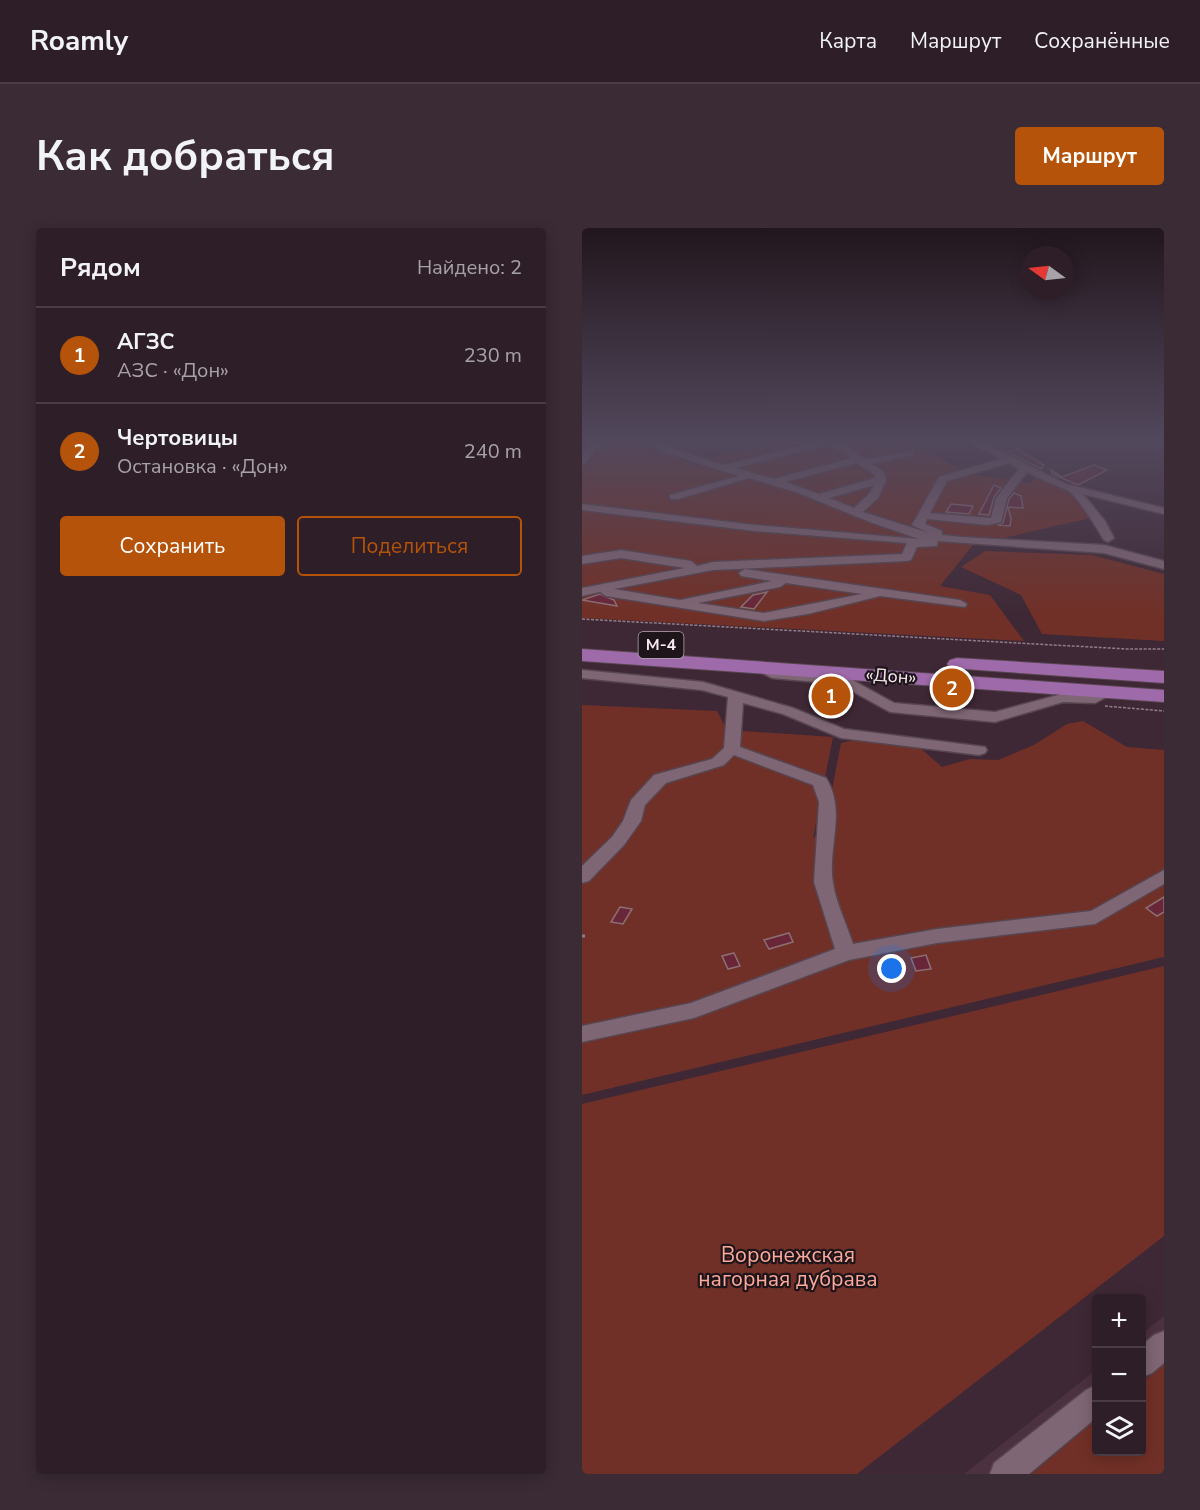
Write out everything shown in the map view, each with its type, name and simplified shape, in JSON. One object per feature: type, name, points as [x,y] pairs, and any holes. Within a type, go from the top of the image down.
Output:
[{"type":"highway","name":"«Дон»","points":[[582,640],[1164,677]]},
{"type":"highway","name":"«Дон»","points":[[582,655],[759,668],[1103,699],[1164,696]]},
{"type":"street","points":[[819,498],[922,536],[975,542],[1104,549],[1164,565]]},
{"type":"street","points":[[856,512],[871,498]]},
{"type":"street","points":[[932,498],[918,525],[925,529],[975,542]]},
{"type":"street","points":[[922,514],[988,522],[997,520],[1002,498]]},
{"type":"street","points":[[1081,498],[1088,510],[1101,523],[1108,537]]},
{"type":"street","points":[[1111,498],[1164,511]]},
{"type":"street","points":[[582,507],[754,528],[920,542],[976,546],[1007,546],[1024,543]]},
{"type":"street","points":[[588,591],[705,567],[907,557],[912,545],[920,542]]},
{"type":"street","points":[[582,560],[621,554],[960,604]]},
{"type":"street","points":[[679,603],[796,580]]},
{"type":"street","points":[[588,591],[764,617],[819,608],[881,593]]},
{"type":"street","points":[[759,668],[772,674],[842,680],[890,707],[995,717],[1062,698],[1103,699]]},
{"type":"street","points":[[582,674],[703,686],[736,695],[736,698],[788,711],[841,733],[979,750]]},
{"type":"street","points":[[582,877],[618,841],[632,821],[637,804],[660,779],[718,762],[732,749],[736,698]]},
{"type":"street","points":[[732,749],[820,782],[828,802],[823,882],[846,953]]},
{"type":"street","points":[[582,1034],[693,1010],[846,953],[937,936],[1095,917],[1164,876]]},
{"type":"street","points":[[1146,1360],[1164,1345]]},
{"type":"street","points":[[1005,1474],[1094,1402]]},
{"type":"path","points":[[582,619],[1126,649],[1164,648]]},
{"type":"path","points":[[1103,699],[1164,711]]},
{"type":"shaded area","points":[[1164,1316],[1164,1474],[964,1474],[1092,1373],[1092,1456],[1146,1456],[1146,1331]]},
{"type":"green space","points":[[582,498],[1087,498],[1099,516],[973,545],[940,586],[990,595],[1024,641],[582,618]]},
{"type":"green space","points":[[985,551],[1092,555],[1164,574],[1164,641],[1042,634],[1021,595],[961,567]]},
{"type":"green space","points":[[582,705],[717,711],[727,730],[833,737],[813,838],[824,831],[841,743],[857,740],[918,746],[942,767],[970,759],[998,760],[1034,745],[1067,724],[1083,721],[1127,747],[1164,750],[1164,957],[582,1095]]},
{"type":"green space","name":"Воронежская нагорная дубрава","points":[[1164,966],[1164,1236],[857,1474],[582,1474],[582,1104]]},
{"type":"green space","points":[[1164,1364],[1164,1474],[1032,1474],[1092,1423],[1092,1456],[1146,1456],[1146,1380]]},
{"type":"building","points":[[987,498],[994,498],[989,515],[979,514]]},
{"type":"building","points":[[1021,498],[1023,508],[1008,507],[1011,518],[1010,526],[998,525],[1003,523],[1009,499]]},
{"type":"building","points":[[951,504],[973,506],[969,514],[946,512]]},
{"type":"building","points":[[767,592],[754,609],[741,607],[753,595]]},
{"type":"building","points":[[600,594],[614,600],[617,606],[582,600]]},
{"type":"building","points":[[1164,897],[1164,912],[1157,916],[1146,908]]},
{"type":"building","points":[[620,907],[632,909],[623,924],[611,922]]},
{"type":"building","points":[[789,933],[793,942],[769,949],[764,940]]},
{"type":"building","points":[[734,953],[740,966],[728,969],[722,956]]},
{"type":"building","points":[[926,955],[931,969],[916,971],[911,958]]},
{"type":"place","name":"Чертовицы","points":[[952,688]]},
{"type":"place","name":"АГЗС","points":[[831,696]]}]
